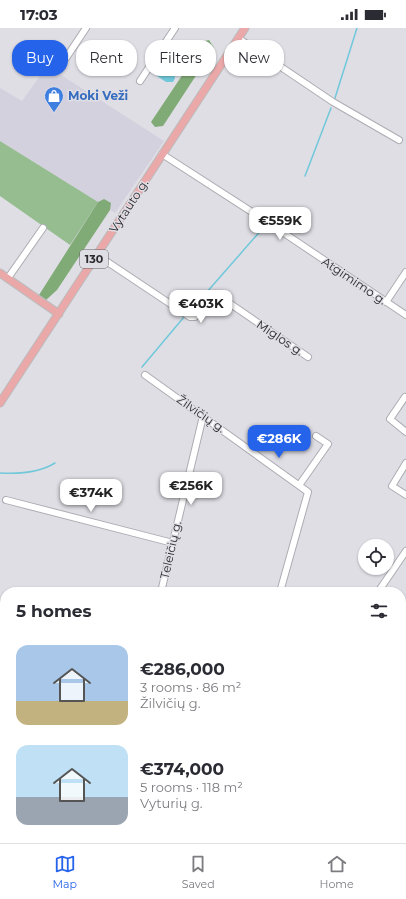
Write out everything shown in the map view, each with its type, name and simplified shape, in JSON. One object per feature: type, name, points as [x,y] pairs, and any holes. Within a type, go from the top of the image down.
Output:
[{"type":"main road","name":"Vytauto g.","points":[[0,403],[244,28]]},
{"type":"main road","points":[[0,273],[58,314]]},
{"type":"street","points":[[68,55],[86,28]]},
{"type":"street","points":[[140,81],[175,28]]},
{"type":"street","points":[[238,38],[333,102],[399,140]]},
{"type":"street","name":"Atgimimo g.","points":[[162,154],[406,316]]},
{"type":"street","points":[[8,278],[43,228]]},
{"type":"street","name":"Miglos g.","points":[[97,254],[190,316],[195,316],[216,294],[308,357]]},
{"type":"street","points":[[386,302],[406,272]]},
{"type":"street","name":"Žilvičių g.","points":[[145,374],[300,484]]},
{"type":"street","points":[[405,397],[390,419],[406,432]]},
{"type":"street","name":"Teleičių g.","points":[[162,587],[203,416]]},
{"type":"street","points":[[281,587],[308,492],[300,484],[328,444],[316,436]]},
{"type":"street","points":[[406,463],[392,486],[406,495]]},
{"type":"street","points":[[6,500],[173,543]]},
{"type":"street","points":[[381,587],[406,551]]},
{"type":"shaded area","points":[[40,76],[63,76],[164,141],[115,213],[0,141],[0,88],[22,101]]},
{"type":"green space","points":[[182,76],[196,76],[163,126],[155,127],[151,122]]},
{"type":"green space","points":[[0,141],[98,202],[70,245],[0,196]]},
{"type":"green space","points":[[104,199],[111,203],[110,210],[57,290],[46,300],[39,295],[98,202]]},
{"type":"water","points":[[157,76],[175,76],[173,82],[166,82]]},
{"type":"waterway","points":[[335,98],[357,28]]},
{"type":"waterway","points":[[305,176],[331,108]]},
{"type":"waterway","points":[[192,309],[263,228]]},
{"type":"waterway","points":[[142,367],[184,317]]},
{"type":"waterway","points":[[0,473],[35,471],[55,463]]},
{"type":"place","name":"Moki Veži","points":[[54,113]]}]
